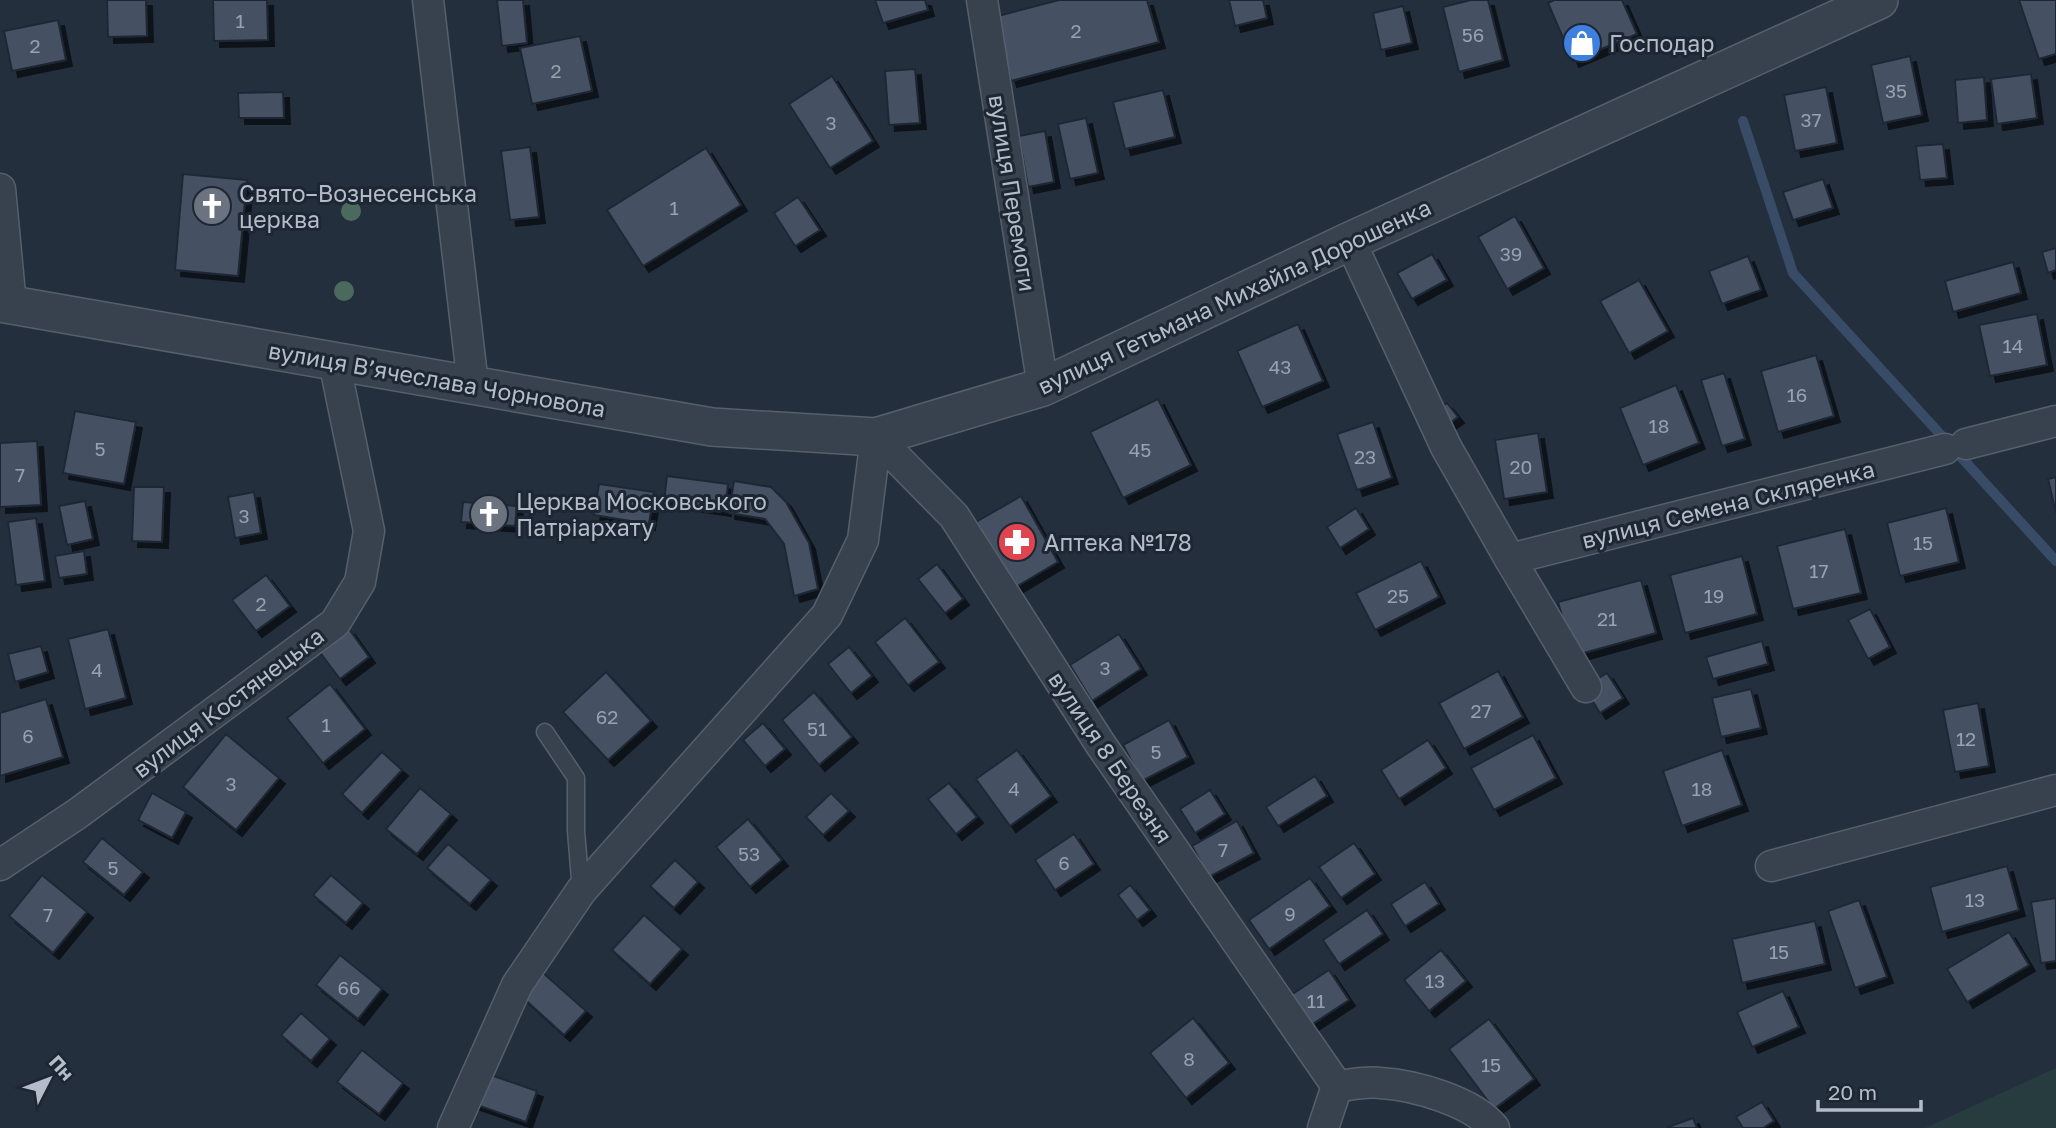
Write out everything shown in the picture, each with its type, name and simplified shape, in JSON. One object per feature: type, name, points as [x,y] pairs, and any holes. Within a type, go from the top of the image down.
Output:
[{"type":"street","points":[[428,0],[473,385]]},
{"type":"street","name":"вулиця Перемоги","points":[[982,0],[1043,387]]},
{"type":"street","name":"вулиця Гетьмана Михайла Дорошенка","points":[[876,437],[1043,387],[1350,241],[1868,2]]},
{"type":"street","points":[[0,189],[6,304]]},
{"type":"street","points":[[1350,241],[1446,447],[1586,687]]},
{"type":"street","name":"вулиця Вʼячеслава Чорновола","points":[[6,304],[712,427],[876,437]]},
{"type":"street","name":"вулиця Костянецька","points":[[0,865],[78,814],[335,623],[360,582],[369,531],[334,361]]},
{"type":"street","name":"вулиця Семена Скляренка","points":[[1510,559],[2056,421]]},
{"type":"street","points":[[453,1128],[517,985],[581,891],[827,615],[863,540],[876,437]]},
{"type":"street","name":"вулиця 8 Березня","points":[[876,437],[954,516],[1101,745],[1337,1086]]},
{"type":"street","points":[[1771,866],[2056,790]]},
{"type":"street","points":[[1323,1128],[1337,1086],[1379,1082],[1442,1095],[1488,1121],[1494,1128]]},
{"type":"lane","points":[[545,732],[576,778],[576,831],[581,891]]},
{"type":"green space","points":[[2056,1068],[2056,1128],[1925,1128]]},
{"type":"building","points":[[107,0],[146,0],[147,36],[108,37]]},
{"type":"building","points":[[213,0],[267,0],[268,40],[214,41]]},
{"type":"building","points":[[497,0],[523,0],[527,43],[502,46]]},
{"type":"building","points":[[875,0],[925,0],[928,10],[883,23]]},
{"type":"building","points":[[1059,0],[1147,0],[1159,42],[1011,81],[994,17]]},
{"type":"building","points":[[1229,0],[1263,0],[1267,18],[1235,26]]},
{"type":"building","points":[[1471,0],[1488,0],[1503,60],[1459,72],[1443,7]]},
{"type":"building","points":[[1554,0],[1622,0],[1637,34],[1573,61],[1548,3]]},
{"type":"building","points":[[2019,0],[2056,0],[2056,54],[2039,59]]},
{"type":"building","points":[[1403,6],[1412,43],[1381,50],[1373,13]]},
{"type":"building","points":[[58,20],[66,60],[12,71],[4,31]]},
{"type":"building","points":[[580,36],[592,91],[532,104],[520,48]]},
{"type":"building","points":[[1910,56],[1922,115],[1883,123],[1871,65]]},
{"type":"building","points":[[915,69],[920,123],[889,125],[885,71]]},
{"type":"building","points":[[2031,74],[2037,118],[1997,124],[1991,79]]},
{"type":"building","points":[[832,76],[873,141],[830,168],[789,104]]},
{"type":"building","points":[[1984,77],[1987,120],[1958,123],[1955,80]]},
{"type":"building","points":[[1826,87],[1837,143],[1795,151],[1784,95]]},
{"type":"building","points":[[1163,90],[1175,137],[1125,149],[1113,102]]},
{"type":"building","points":[[283,92],[284,118],[239,118],[238,93]]},
{"type":"building","points":[[1086,118],[1098,173],[1070,179],[1058,124]]},
{"type":"building","points":[[1045,131],[1054,182],[1028,187],[1019,136]]},
{"type":"building","points":[[1943,144],[1947,178],[1920,180],[1916,146]]},
{"type":"building","points":[[530,147],[539,217],[510,220],[501,151]]},
{"type":"building","points":[[706,148],[741,205],[643,266],[607,210]]},
{"type":"building","name":"Свято–Вознесенська церква","points":[[183,174],[247,180],[238,276],[175,270]]},
{"type":"building","points":[[1823,179],[1833,208],[1793,220],[1783,192]]},
{"type":"building","points":[[798,197],[820,230],[795,246],[774,213]]},
{"type":"building","points":[[1515,216],[1544,268],[1507,289],[1478,237]]},
{"type":"building","points":[[2056,248],[2056,270],[2048,273],[2042,252]]},
{"type":"building","points":[[1432,254],[1447,280],[1412,299],[1397,273]]},
{"type":"building","points":[[1748,256],[1761,290],[1722,304],[1709,271]]},
{"type":"building","points":[[2013,262],[2021,293],[1953,312],[1945,281]]},
{"type":"building","points":[[1639,280],[1668,331],[1629,353],[1600,301]]},
{"type":"building","points":[[2037,314],[2047,365],[1990,376],[1979,325]]},
{"type":"building","points":[[1298,324],[1323,381],[1262,407],[1237,351]]},
{"type":"building","points":[[1816,355],[1834,416],[1778,432],[1761,371]]},
{"type":"building","points":[[1724,373],[1745,439],[1722,446],[1701,380]]},
{"type":"building","points":[[1676,385],[1699,443],[1643,465],[1620,408]]},
{"type":"building","points":[[1158,399],[1191,465],[1123,498],[1090,432]]},
{"type":"building","points":[[1447,403],[1458,417],[1433,435],[1423,421]]},
{"type":"building","points":[[75,411],[136,422],[124,484],[63,473]]},
{"type":"building","points":[[1373,422],[1392,478],[1357,490],[1337,434]]},
{"type":"building","points":[[1538,433],[1547,492],[1504,499],[1495,440]]},
{"type":"building","points":[[37,441],[41,505],[0,507],[0,443]]},
{"type":"building","points":[[667,476],[728,484],[725,510],[664,501]]},
{"type":"building","points":[[2056,477],[2056,513],[2048,479]]},
{"type":"building","points":[[734,481],[771,487],[786,502],[809,543],[818,589],[794,596],[784,544],[765,519],[729,513]]},
{"type":"building","points":[[599,484],[654,492],[649,524],[594,515]]},
{"type":"building","points":[[134,487],[164,487],[162,542],[132,541]]},
{"type":"building","points":[[254,492],[261,533],[235,538],[228,497]]},
{"type":"building","name":"Аптека №178","points":[[1021,496],[1058,562],[1014,588],[976,522]]},
{"type":"building","points":[[85,501],[93,539],[67,545],[59,506]]},
{"type":"building","name":"Церква Московського Патріархату","points":[[463,502],[517,506],[515,526],[461,522]]},
{"type":"building","points":[[1356,508],[1369,529],[1340,548],[1327,527]]},
{"type":"building","points":[[1946,508],[1959,562],[1900,576],[1887,523]]},
{"type":"building","points":[[36,518],[45,581],[16,585],[8,522]]},
{"type":"building","points":[[1845,529],[1861,593],[1793,609],[1777,546]]},
{"type":"building","points":[[84,551],[87,574],[59,578],[55,556]]},
{"type":"building","points":[[1742,556],[1757,614],[1685,633],[1670,575]]},
{"type":"building","points":[[1421,561],[1439,597],[1375,630],[1356,593]]},
{"type":"building","points":[[937,564],[963,599],[945,613],[918,579]]},
{"type":"building","points":[[266,575],[290,606],[256,631],[232,600]]},
{"type":"building","points":[[1641,580],[1656,633],[1573,656],[1558,602]]},
{"type":"building","points":[[1870,609],[1890,647],[1868,659],[1848,620]]},
{"type":"building","points":[[905,618],[939,662],[908,685],[875,642]]},
{"type":"building","points":[[108,629],[126,698],[85,709],[68,639]]},
{"type":"building","points":[[349,629],[369,657],[340,679],[319,651]]},
{"type":"building","points":[[1119,634],[1141,669],[1092,701],[1070,665]]},
{"type":"building","points":[[1762,641],[1768,664],[1713,679],[1706,657]]},
{"type":"building","points":[[41,646],[48,672],[15,682],[8,654]]},
{"type":"building","points":[[849,647],[872,676],[851,693],[828,664]]},
{"type":"building","points":[[1498,671],[1523,717],[1464,749],[1439,703]]},
{"type":"building","points":[[606,672],[651,721],[608,760],[563,712]]},
{"type":"building","points":[[1607,673],[1623,698],[1600,713],[1584,687]]},
{"type":"building","points":[[330,684],[365,729],[323,763],[287,718]]},
{"type":"building","points":[[1751,689],[1761,728],[1721,737],[1712,698]]},
{"type":"building","points":[[814,692],[852,737],[819,765],[782,720]]},
{"type":"building","points":[[46,699],[63,757],[0,776],[0,713]]},
{"type":"building","points":[[1978,703],[1989,766],[1955,772],[1943,710]]},
{"type":"building","points":[[1169,720],[1188,757],[1142,781],[1123,745]]},
{"type":"building","points":[[763,723],[785,749],[765,766],[743,740]]},
{"type":"building","points":[[226,734],[279,778],[236,830],[183,787]]},
{"type":"building","points":[[1533,735],[1556,778],[1494,810],[1471,768]]},
{"type":"building","points":[[1428,740],[1446,768],[1399,799],[1381,770]]},
{"type":"building","points":[[1017,750],[1051,796],[1010,826],[976,779]]},
{"type":"building","points":[[1722,750],[1742,805],[1682,826],[1663,771]]},
{"type":"building","points":[[382,752],[402,770],[362,813],[342,794]]},
{"type":"building","points":[[1315,776],[1327,796],[1278,826],[1266,807]]},
{"type":"building","points":[[949,783],[977,817],[956,834],[928,799]]},
{"type":"building","points":[[420,788],[451,814],[417,854],[386,829]]},
{"type":"building","points":[[1210,790],[1225,814],[1195,833],[1180,809]]},
{"type":"building","points":[[152,793],[186,812],[172,838],[138,820]]},
{"type":"building","points":[[831,793],[849,811],[823,835],[806,817]]},
{"type":"building","points":[[748,819],[782,860],[750,887],[716,847]]},
{"type":"building","points":[[1237,821],[1254,853],[1209,877],[1192,846]]},
{"type":"building","points":[[1074,834],[1094,864],[1055,890],[1035,860]]},
{"type":"building","points":[[102,838],[143,872],[124,895],[83,862]]},
{"type":"building","points":[[1354,843],[1375,874],[1341,898],[1319,867]]},
{"type":"building","points":[[448,844],[491,880],[470,904],[427,868]]},
{"type":"building","points":[[675,860],[698,882],[674,908],[650,886]]},
{"type":"building","points":[[2007,866],[2019,910],[1942,932],[1930,887]]},
{"type":"building","points":[[42,875],[87,912],[53,953],[9,916]]},
{"type":"building","points":[[331,875],[363,903],[346,923],[313,895]]},
{"type":"building","points":[[1310,878],[1330,906],[1269,949],[1249,920]]},
{"type":"building","points":[[1425,882],[1439,904],[1405,926],[1391,904]]},
{"type":"building","points":[[1130,885],[1150,910],[1137,920],[1118,895]]},
{"type":"building","points":[[2056,898],[2056,961],[2041,963],[2031,902]]},
{"type":"building","points":[[1859,900],[1887,977],[1855,988],[1828,911]]},
{"type":"building","points":[[1367,910],[1383,934],[1339,964],[1323,940]]},
{"type":"building","points":[[644,915],[682,949],[650,984],[612,950]]},
{"type":"building","points":[[1815,921],[1825,964],[1742,983],[1732,939]]},
{"type":"building","points":[[2009,932],[2029,965],[1967,1002],[1947,969]]},
{"type":"building","points":[[1441,950],[1466,981],[1429,1011],[1404,980]]},
{"type":"building","points":[[340,955],[382,989],[358,1019],[316,985]]},
{"type":"building","points":[[1329,970],[1349,1000],[1302,1031],[1282,1001]]},
{"type":"building","points":[[542,972],[586,1011],[564,1035],[520,995]]},
{"type":"building","points":[[1783,991],[1799,1027],[1752,1047],[1737,1012]]},
{"type":"building","points":[[301,1013],[330,1039],[311,1061],[281,1035]]},
{"type":"building","points":[[1193,1018],[1229,1063],[1186,1098],[1150,1053]]},
{"type":"building","points":[[1489,1019],[1534,1079],[1494,1109],[1449,1049]]},
{"type":"building","points":[[362,1050],[403,1083],[379,1114],[337,1082]]},
{"type":"building","points":[[485,1073],[537,1091],[526,1122],[474,1104]]},
{"type":"building","points":[[1762,1102],[1774,1121],[1763,1128],[1743,1128],[1736,1117]]},
{"type":"building","points":[[1693,1118],[1697,1128],[1668,1127]]},
{"type":"waterway","points":[[1743,121],[1793,273],[2056,561]]},
{"type":"place","name":"Господар","points":[[1582,43]]},
{"type":"place","name":"Свято–Вознесенська церква","points":[[212,206]]},
{"type":"place","name":"Церква Московського Патріархату","points":[[489,514]]},
{"type":"place","name":"Аптека №178","points":[[1017,542]]}]
